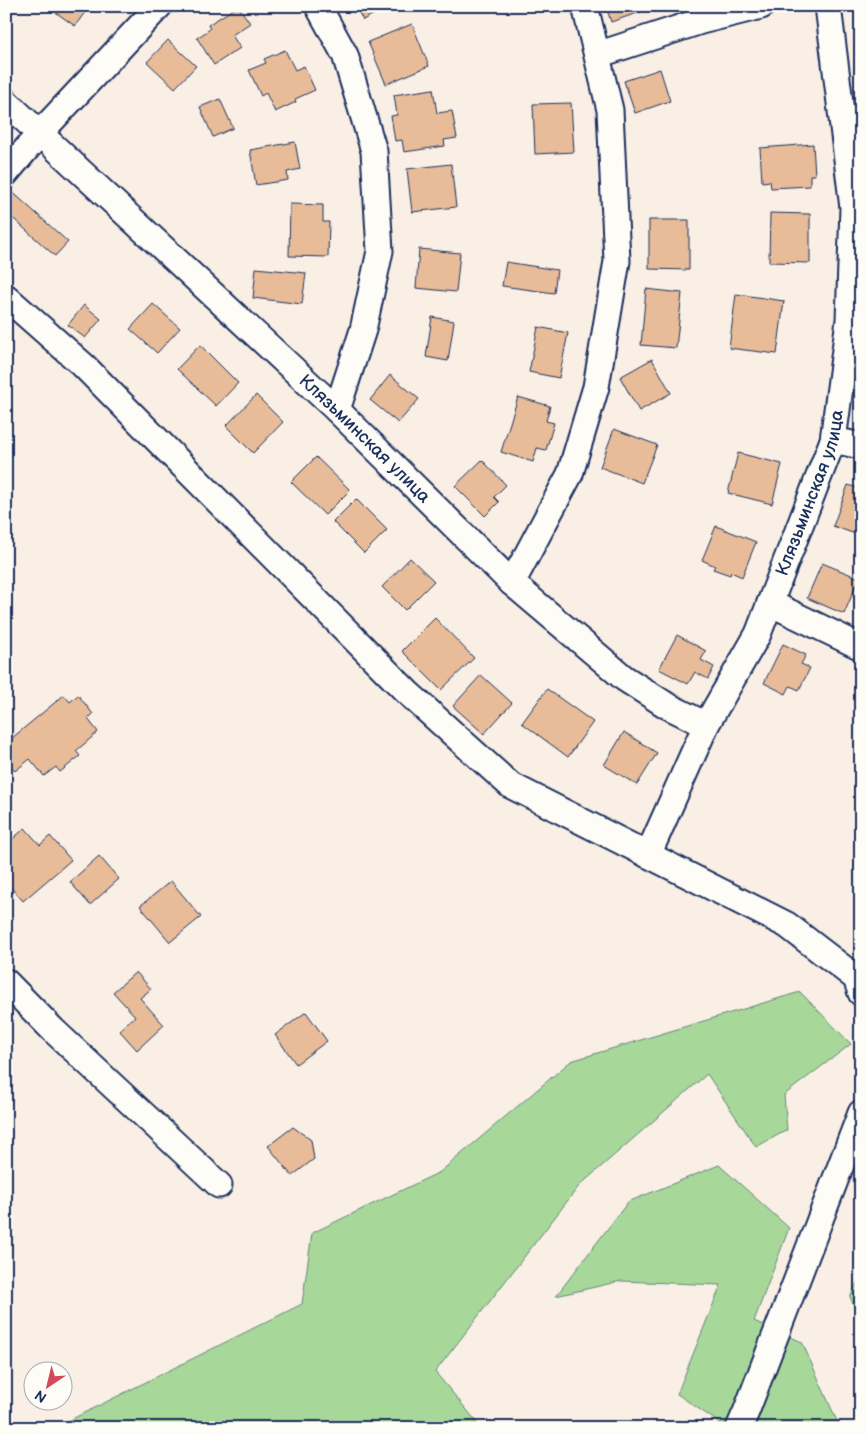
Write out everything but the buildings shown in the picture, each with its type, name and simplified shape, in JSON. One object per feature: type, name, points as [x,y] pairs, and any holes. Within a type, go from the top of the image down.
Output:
[{"type":"street","points":[[6,173],[40,133],[159,6]]},
{"type":"street","points":[[318,6],[345,55],[374,151],[380,251],[363,330],[337,410]]},
{"type":"street","points":[[512,583],[570,474],[596,387],[617,261],[610,110],[585,6]]},
{"type":"street","points":[[597,55],[701,21],[761,6]]},
{"type":"street","name":"Клязьминская улица","points":[[648,856],[706,725],[758,634],[833,440],[849,320],[853,208],[828,6]]},
{"type":"street","name":"Клязьминская улица","points":[[6,102],[337,410],[512,583],[624,678],[666,706],[706,725]]},
{"type":"street","points":[[6,298],[83,366],[408,692],[510,785],[787,925],[856,978],[861,993]]},
{"type":"street","points":[[833,440],[861,446]]},
{"type":"street","points":[[770,603],[861,646]]},
{"type":"street","points":[[6,982],[53,1030],[219,1185]]},
{"type":"street","points":[[739,1428],[861,1113]]},
{"type":"green space","points":[[800,992],[851,1044],[784,1095],[787,1130],[756,1147],[707,1074],[579,1186],[435,1372],[477,1422],[471,1428],[54,1428],[302,1304],[312,1233],[440,1172],[571,1061]]},
{"type":"green space","points":[[719,1165],[789,1228],[754,1321],[802,1342],[840,1428],[727,1428],[677,1394],[721,1285],[621,1281],[556,1296],[628,1202]]},
{"type":"green space","points":[[861,1275],[861,1321],[850,1297]]}]
